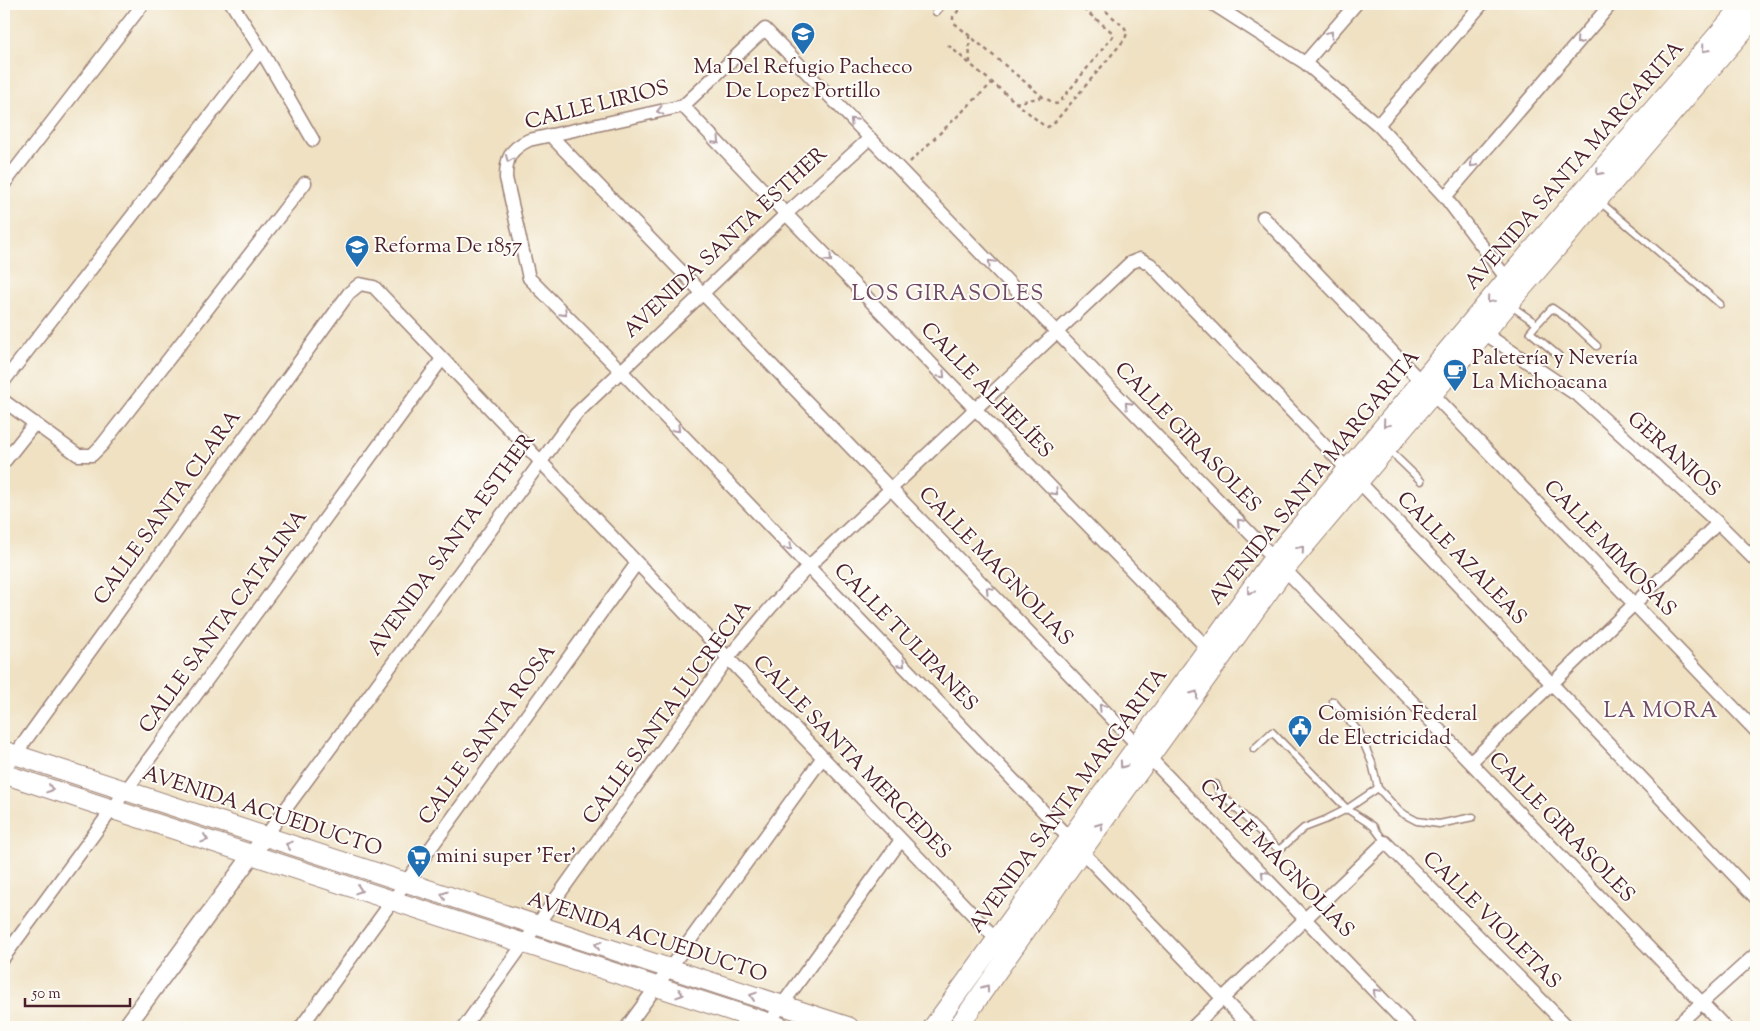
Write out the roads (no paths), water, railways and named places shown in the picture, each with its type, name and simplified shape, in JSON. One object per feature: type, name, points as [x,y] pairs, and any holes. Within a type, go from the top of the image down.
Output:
[{"type":"main road","name":"AVENIDA SANTA MARGARITA","points":[[933,1027],[996,939],[1075,845],[1280,563],[1427,388],[1511,292],[1744,4]]},
{"type":"main road","name":"AVENIDA SANTA MARGARITA","points":[[1353,475],[1387,448],[1427,388],[1484,333],[1511,292],[1598,200],[1756,16]]},
{"type":"main road","name":"AVENIDA ACUEDUCTO","points":[[7,758],[125,791],[849,1027]]},
{"type":"main road","name":"AVENIDA ACUEDUCTO","points":[[4,774],[772,1026]]},
{"type":"main road","name":"AVENIDA SANTA MARGARITA","points":[[958,1027],[1011,952],[1075,845]]},
{"type":"street","points":[[4,184],[143,4]]},
{"type":"street","points":[[232,4],[261,50],[312,140]]},
{"type":"street","points":[[1305,63],[1356,4]]},
{"type":"street","points":[[1378,125],[1482,4]]},
{"type":"street","points":[[1445,197],[1611,4]]},
{"type":"street","points":[[1221,6],[1305,63],[1378,125],[1445,197],[1511,292]]},
{"type":"street","name":"CALLE LIRIOS","points":[[529,278],[506,178],[506,165],[511,153],[522,143],[529,140],[683,106],[765,29]]},
{"type":"street","name":"CALLE GIRASOLES","points":[[765,29],[1725,1027]]},
{"type":"street","points":[[4,381],[261,50]]},
{"type":"street","name":"CALLE ALHELÍES","points":[[683,106],[1213,655]]},
{"type":"street","name":"CALLE MAGNOLIAS","points":[[550,135],[1409,1027]]},
{"type":"street","name":"AVENIDA SANTA ESTHER","points":[[126,1027],[576,414],[786,214],[870,138]]},
{"type":"street","points":[[4,401],[78,455],[92,455],[102,445],[305,183]]},
{"type":"street","name":"CALLE MIMOSAS","points":[[1263,217],[1756,731]]},
{"type":"street","name":"CALLE AZALEAS","points":[[1130,263],[1140,259],[1150,264],[1756,898]]},
{"type":"street","name":"CALLE SANTA LUCRECIA","points":[[464,1027],[728,658],[771,607],[808,567],[1130,263]]},
{"type":"street","name":"CALLE TULIPANES","points":[[529,278],[621,371],[1250,1027]]},
{"type":"street","name":"CALLE SANTA CLARA","points":[[7,758],[349,293],[360,284],[374,287]]},
{"type":"street","name":"CALLE SANTA MERCEDES","points":[[374,287],[901,840],[996,939],[1011,952]]},
{"type":"street","name":"GERANIOS","points":[[1484,333],[1580,397],[1718,523],[1756,561]]},
{"type":"street","name":"CALLE SANTA CATALINA","points":[[4,957],[442,359]]},
{"type":"street","points":[[4,462],[34,423]]},
{"type":"street","points":[[1471,762],[1718,523]]},
{"type":"street","name":"CALLE SANTA ROSA","points":[[301,1027],[637,563]]},
{"type":"street","points":[[627,1027],[823,757]]},
{"type":"street","points":[[772,1026],[782,1005],[901,840]]},
{"type":"street","points":[[1193,1027],[1385,842]]},
{"type":"street","name":"CALLE VIOLETAS","points":[[1385,842],[1568,1027]]},
{"type":"street","points":[[1675,1027],[1756,954]]},
{"type":"lane","points":[[936,12],[943,4]]},
{"type":"lane","points":[[1598,200],[1720,304]]},
{"type":"lane","points":[[1511,292],[1537,324]]},
{"type":"lane","points":[[1559,356],[1530,332],[1552,308],[1568,319],[1597,346]]},
{"type":"lane","points":[[1387,448],[1421,481]]},
{"type":"lane","points":[[1333,701],[1359,732],[1372,763],[1378,788],[1400,812],[1417,821],[1439,824],[1473,816]]},
{"type":"lane","points":[[1254,749],[1272,732],[1347,809],[1373,826],[1385,842]]},
{"type":"lane","points":[[1216,784],[1219,792],[1279,850],[1304,828],[1347,809],[1378,788]]},
{"type":"place","name":"Ma Del Refugio Pacheco De Lopez Portillo","points":[[803,55]]},
{"type":"place","name":"Reforma De 1857","points":[[357,268]]},
{"type":"place","name":"Paletería y Nevería La Michoacana","points":[[1455,392]]},
{"type":"place","name":"Comisión Federal de Electricidad","points":[[1300,748]]},
{"type":"place","name":"mini super 'Fer'","points":[[419,878]]},
{"type":"district","name":"LOS GIRASOLES","points":[[948,295]]},
{"type":"district","name":"LA MORA","points":[[1661,712]]}]
